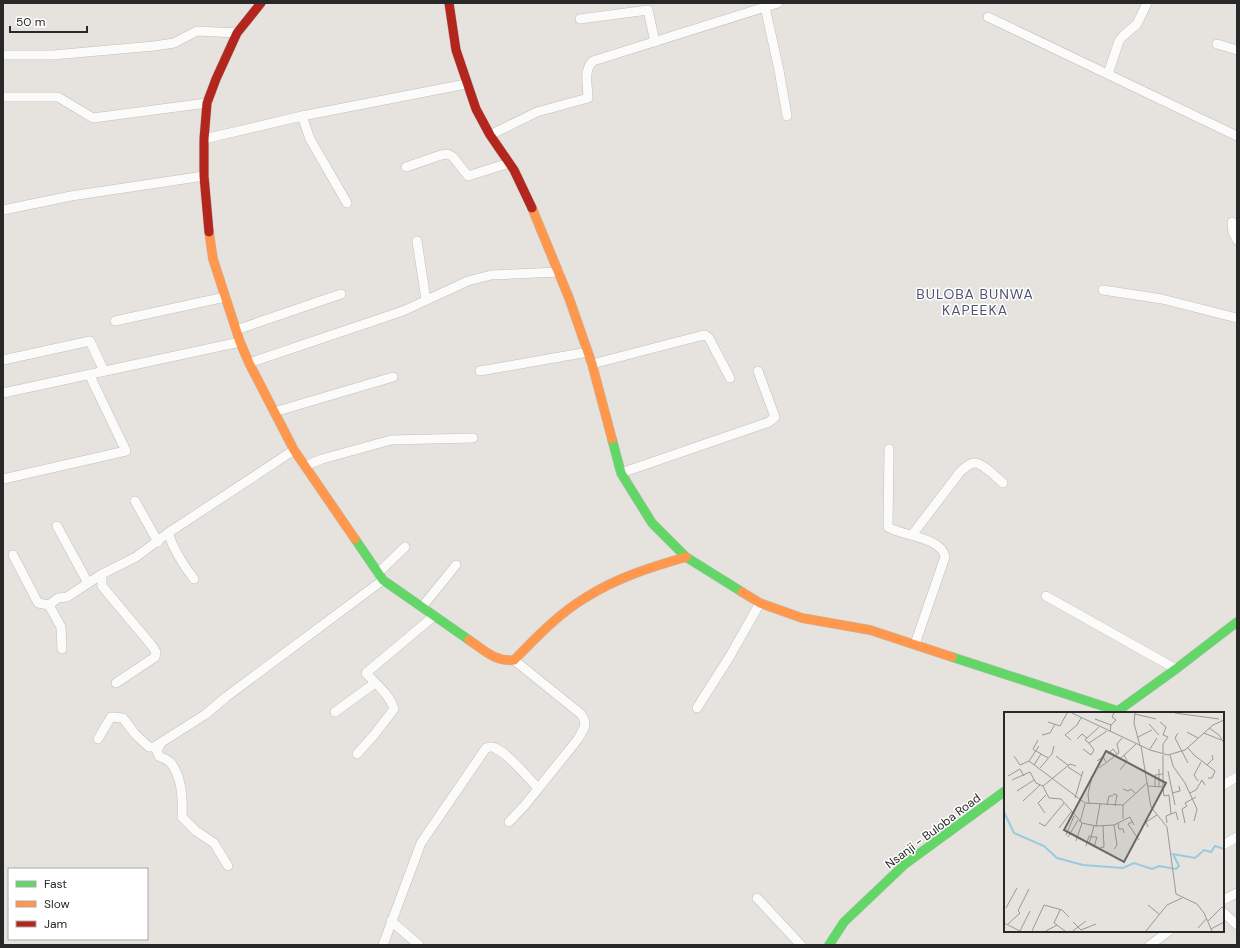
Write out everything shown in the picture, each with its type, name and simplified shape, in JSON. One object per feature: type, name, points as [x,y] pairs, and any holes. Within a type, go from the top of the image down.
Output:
[{"type":"street","points":[[262,3],[237,32],[207,103],[204,139],[204,176],[207,220],[213,259],[240,342],[274,412],[294,450],[380,577],[494,657],[505,661],[514,660],[556,619],[584,598],[604,587],[647,568],[686,557]]},
{"type":"street","points":[[449,3],[456,50],[466,84],[476,109],[490,135],[524,189],[559,272],[592,364],[621,473],[652,523],[686,557],[760,603],[802,618],[870,630],[1116,712],[1176,669],[1237,622]]},
{"type":"street","points":[[490,135],[538,112],[588,98],[587,69],[589,64],[593,61],[778,3]]},
{"type":"street","points":[[1108,74],[1119,41],[1137,24],[1147,3]]},
{"type":"street","points":[[765,7],[788,116]]},
{"type":"street","points":[[580,19],[648,10],[655,42]]},
{"type":"street","points":[[988,17],[1237,136]]},
{"type":"street","points":[[3,55],[53,55],[154,46],[174,43],[197,31],[237,32]]},
{"type":"street","points":[[1217,44],[1237,50]]},
{"type":"street","points":[[204,139],[302,116],[466,84]]},
{"type":"street","points":[[3,97],[58,97],[93,118],[207,103]]},
{"type":"street","points":[[302,116],[310,139],[347,203]]},
{"type":"street","points":[[406,167],[448,154],[453,157],[468,176],[509,163]]},
{"type":"street","points":[[3,210],[71,196],[204,176]]},
{"type":"street","points":[[1232,222],[1233,232],[1237,240]]},
{"type":"street","points":[[417,241],[426,300]]},
{"type":"street","points":[[249,363],[403,311],[468,280],[491,275],[559,272]]},
{"type":"street","points":[[1103,290],[1162,300],[1237,318]]},
{"type":"street","points":[[236,330],[341,294]]},
{"type":"street","points":[[115,321],[225,297]]},
{"type":"street","points":[[592,364],[705,335],[709,338],[730,378]]},
{"type":"street","points":[[3,360],[90,341],[104,371]]},
{"type":"street","points":[[3,393],[240,342]]},
{"type":"street","points":[[480,371],[588,352]]},
{"type":"street","points":[[621,473],[769,422],[775,418],[758,371]]},
{"type":"street","points":[[3,478],[126,451],[89,374]]},
{"type":"street","points":[[274,412],[393,377]]},
{"type":"street","points":[[305,466],[322,458],[391,440],[473,438]]},
{"type":"street","points":[[889,449],[888,527],[938,546],[943,549],[945,557],[915,644]]},
{"type":"street","points":[[13,556],[38,603],[49,605],[58,598],[67,597],[102,574],[136,558],[168,533],[294,450]]},
{"type":"street","points":[[912,535],[960,472],[968,465],[975,463],[981,465],[1003,483]]},
{"type":"street","points":[[134,500],[158,542]]},
{"type":"street","points":[[57,526],[88,583]]},
{"type":"street","points":[[168,533],[172,546],[194,579]]},
{"type":"street","points":[[98,738],[110,717],[123,718],[135,734],[149,747],[154,747],[161,743],[206,714],[380,577],[405,547]]},
{"type":"street","points":[[422,607],[456,565]]},
{"type":"street","points":[[102,574],[102,586],[156,652],[155,657],[116,683]]},
{"type":"street","points":[[1046,596],[1176,669]]},
{"type":"street","points":[[697,708],[730,656],[760,603]]},
{"type":"street","points":[[49,605],[60,627],[62,649]]},
{"type":"street","points":[[357,754],[394,709],[393,704],[385,693],[366,673],[434,616]]},
{"type":"street","points":[[509,822],[525,805],[578,739],[585,726],[581,714],[514,660]]},
{"type":"street","points":[[335,712],[375,683]]},
{"type":"street","points":[[161,743],[157,751],[159,756],[169,761],[178,774],[182,817],[196,831],[214,843],[228,866]]},
{"type":"street","points":[[383,945],[421,843],[486,748],[490,746],[495,748],[507,757],[538,788]]},
{"type":"street","points":[[1224,784],[1237,777]]},
{"type":"street","name":"Nsanji - Buloba Road","points":[[829,945],[844,922],[905,864],[1004,792]]},
{"type":"street","points":[[1224,844],[1237,837]]},
{"type":"street","points":[[1224,900],[1237,893]]},
{"type":"street","points":[[758,898],[801,945]]},
{"type":"street","points":[[1224,913],[1237,925]]},
{"type":"street","points":[[391,921],[419,945]]},
{"type":"street","points":[[1150,945],[1167,932]]},
{"type":"traffic: fast","points":[[612,439],[621,473],[652,523],[686,557],[742,592]]},
{"type":"traffic: fast","points":[[355,539],[383,580],[469,640]]},
{"type":"traffic: fast","points":[[1116,712],[1237,622]]},
{"type":"traffic: fast","points":[[952,657],[1118,711]]},
{"type":"traffic: fast","points":[[829,945],[844,922],[905,864],[1004,792]]},
{"type":"traffic: slow","points":[[532,208],[569,298],[592,364],[612,439]]},
{"type":"traffic: slow","points":[[209,232],[213,259],[240,342],[249,363],[294,450],[355,539]]},
{"type":"traffic: slow","points":[[469,640],[495,657],[514,660],[556,619],[575,604],[621,579],[686,557]]},
{"type":"traffic: slow","points":[[742,592],[760,603],[802,618],[870,630],[952,657]]},
{"type":"traffic: jam","points":[[209,232],[204,176],[204,139],[207,103],[237,33],[261,3]]},
{"type":"traffic: jam","points":[[449,3],[456,50],[476,109],[490,135],[514,170],[532,208]]},
{"type":"district","name":"BULOBA BUNWA KAPEEKA","points":[[975,302]]}]
